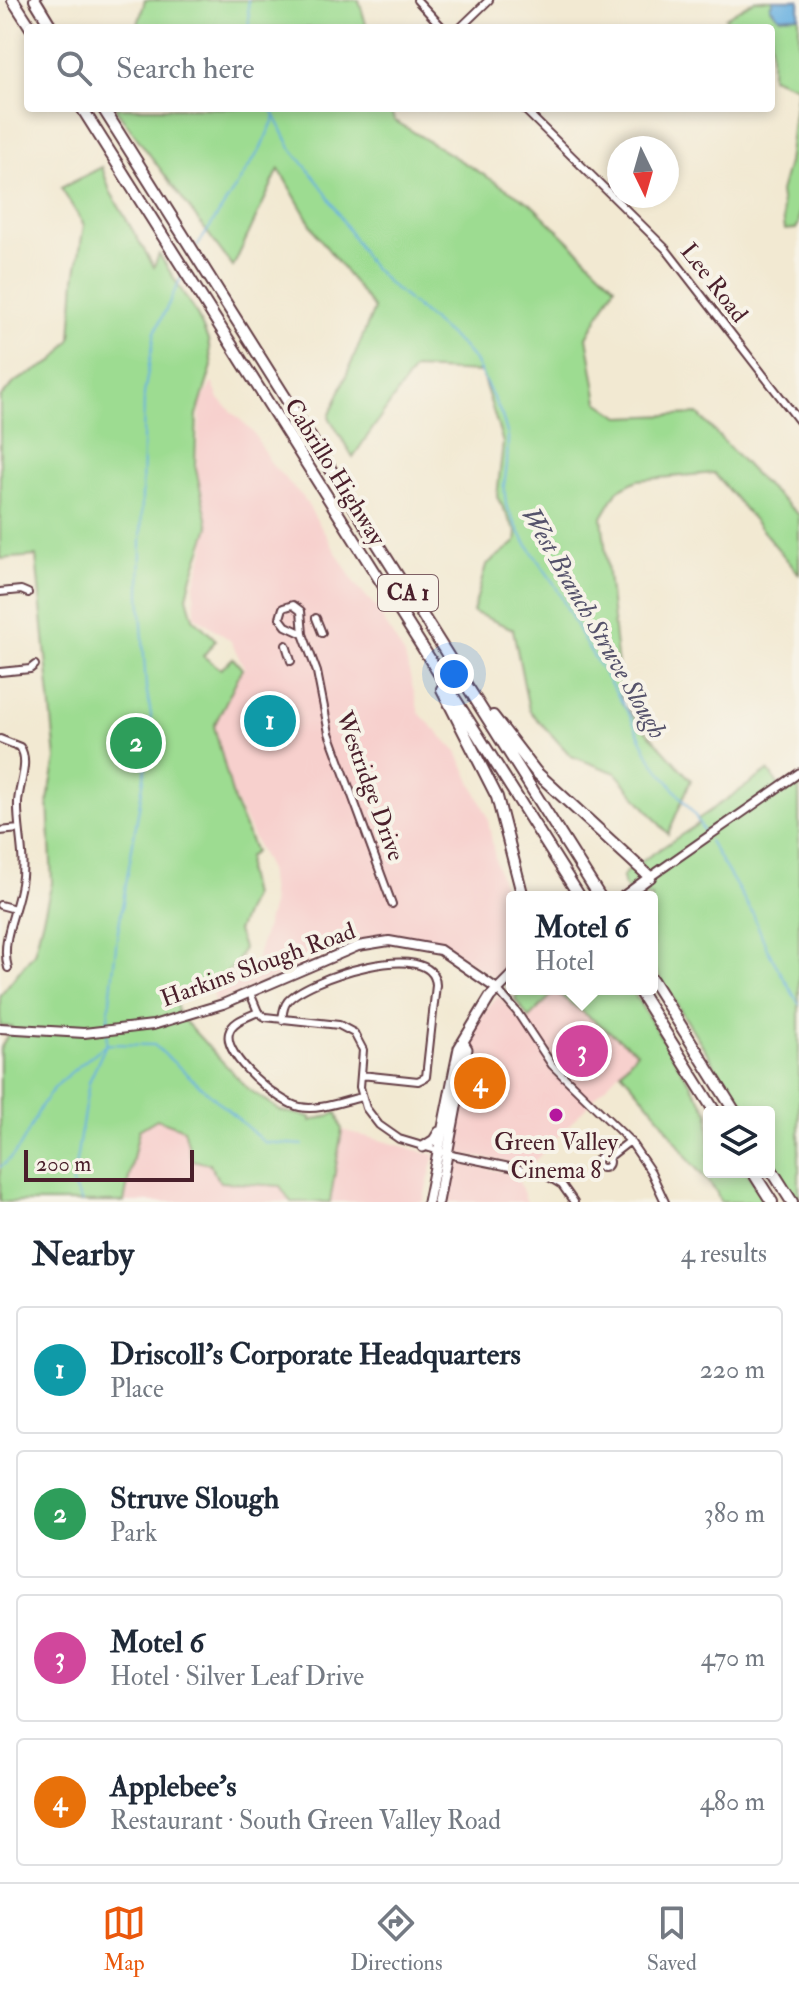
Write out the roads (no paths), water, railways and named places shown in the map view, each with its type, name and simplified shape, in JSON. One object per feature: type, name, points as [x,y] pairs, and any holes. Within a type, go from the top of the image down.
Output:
[{"type":"highway","points":[[13,0],[28,24]]},
{"type":"highway","points":[[35,0],[50,24]]},
{"type":"highway","name":"Cabrillo Highway","points":[[84,112],[576,891]]},
{"type":"highway","name":"Cabrillo Highway","points":[[105,112],[596,891]]},
{"type":"highway","points":[[418,641],[497,797],[521,891]]},
{"type":"highway","points":[[445,652],[536,772],[650,877]]},
{"type":"highway","points":[[658,990],[731,1106]]},
{"type":"highway","points":[[642,995],[711,1106]]},
{"type":"highway","points":[[775,1175],[792,1202]]},
{"type":"highway","points":[[757,1178],[772,1202]]},
{"type":"main road","points":[[631,891],[650,877]]},
{"type":"main road","name":"Harkins Slough Road","points":[[0,1028],[84,1033],[124,1030],[194,1014],[358,946],[389,941],[440,950],[497,989]]},
{"type":"main road","points":[[438,1202],[444,1126],[459,1048],[473,1023],[506,981]]},
{"type":"main road","points":[[428,1202],[467,1049],[463,1042]]},
{"type":"main road","points":[[423,1147],[434,1140],[444,1126]]},
{"type":"street","points":[[417,0],[439,24]]},
{"type":"street","points":[[464,24],[489,0]]},
{"type":"street","name":"Lee Road","points":[[527,112],[665,248],[799,421]]},
{"type":"street","points":[[0,592],[21,590],[28,593]]},
{"type":"street","name":"Westridge Drive","points":[[303,634],[282,622],[283,608],[293,605],[301,611],[303,634],[317,672],[329,733],[392,904]]},
{"type":"street","points":[[316,618],[322,633]]},
{"type":"street","points":[[286,645],[291,661]]},
{"type":"street","points":[[0,672],[30,669],[35,665]]},
{"type":"street","points":[[0,739],[18,745],[24,753],[18,799],[22,876],[2,946],[2,957],[8,968]]},
{"type":"street","points":[[650,877],[799,773]]},
{"type":"street","points":[[0,831],[19,829]]},
{"type":"street","points":[[0,905],[15,909]]},
{"type":"street","points":[[282,1020],[284,1008],[291,998],[355,968],[392,962],[429,970],[436,982],[426,1077],[418,1081],[361,1075]]},
{"type":"street","points":[[497,989],[517,1012],[552,1065],[614,1122],[630,1141],[651,1172],[665,1202]]},
{"type":"street","points":[[250,993],[258,1012],[267,1018],[339,1025],[351,1030],[362,1046],[362,1097],[368,1112],[403,1142],[544,1174],[562,1185],[574,1202]]},
{"type":"street","points":[[258,1012],[234,1025],[229,1033],[229,1042],[233,1052],[273,1095],[288,1103],[309,1108],[362,1097]]},
{"type":"street","points":[[608,1158],[630,1141]]},
{"type":"water","points":[[773,0],[799,0],[799,16],[779,17],[770,7]]},
{"type":"waterway","name":"West Branch Struve Slough","points":[[248,0],[249,24]]},
{"type":"waterway","name":"West Branch Struve Slough","points":[[273,112],[291,148],[322,187],[368,262],[475,361],[502,416],[508,436],[504,485],[506,505],[522,537],[555,585],[584,641],[629,714],[651,759],[694,814],[706,835]]},
{"type":"waterway","points":[[197,247],[261,148],[275,117]]},
{"type":"waterway","points":[[107,1028],[117,937],[148,754],[151,715],[146,687],[140,594],[144,394],[155,332],[183,274]]},
{"type":"waterway","name":"West Branch Struve Slough","points":[[709,841],[753,914],[767,949],[799,1004]]},
{"type":"waterway","points":[[0,1167],[21,1145],[51,1092],[106,1044],[107,1034]]},
{"type":"waterway","points":[[82,1202],[72,1185],[89,1082],[106,1044],[154,1045],[264,1142],[303,1145]]},
{"type":"place","name":"Driscoll's Corporate Headquarters","points":[[270,721]]},
{"type":"place","name":"Struve Slough","points":[[136,743]]},
{"type":"place","name":"Motel 6","points":[[582,1051]]},
{"type":"place","name":"Applebee's","points":[[480,1083]]},
{"type":"place","name":"Green Valley Cinema 8","points":[[556,1115]]}]
